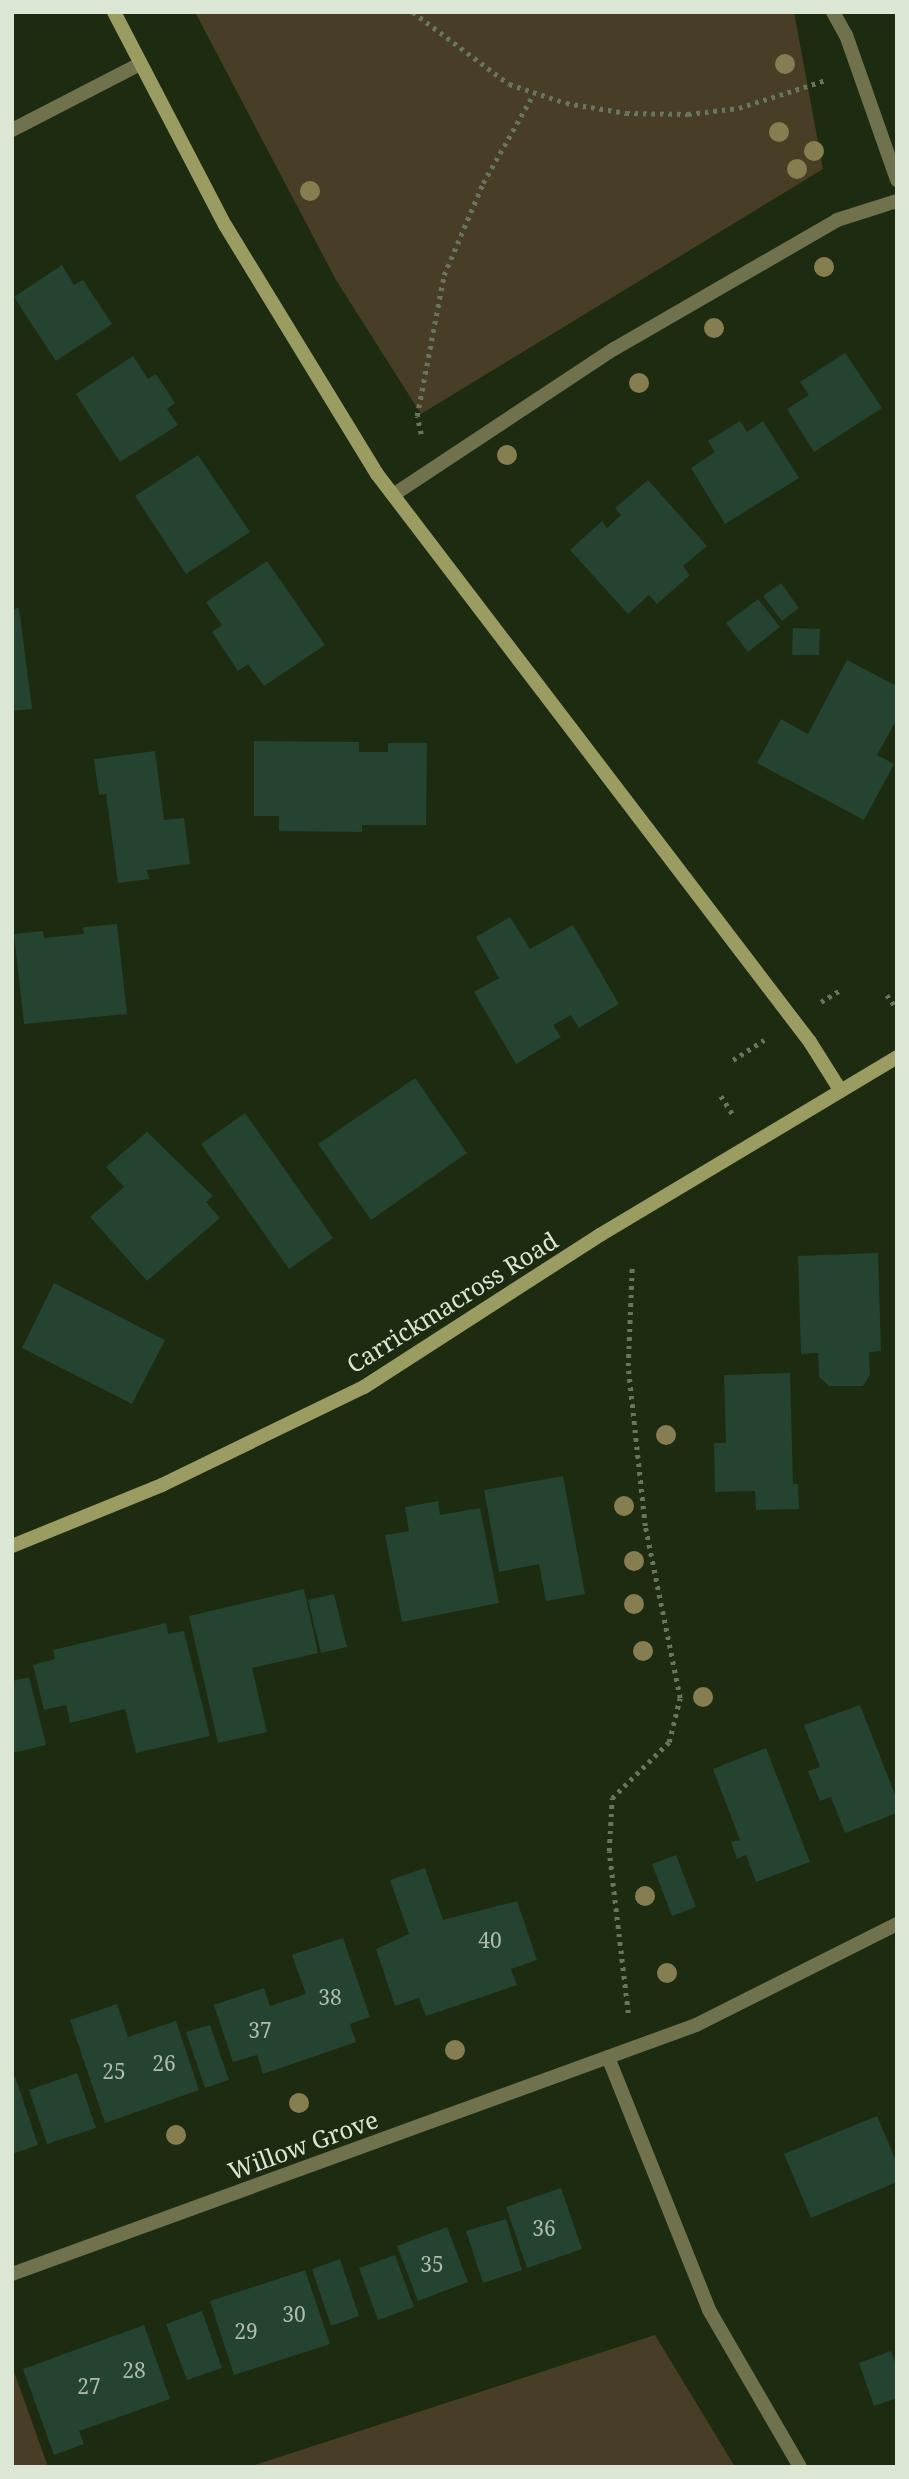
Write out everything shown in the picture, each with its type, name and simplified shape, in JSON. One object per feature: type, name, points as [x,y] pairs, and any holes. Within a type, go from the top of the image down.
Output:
[{"type":"street","points":[[114,12],[225,225],[334,409],[393,495],[810,1042],[839,1088]]},
{"type":"street","points":[[833,12],[897,180]]},
{"type":"street","points":[[12,130],[140,64]]},
{"type":"street","points":[[393,495],[614,349],[837,220],[897,201]]},
{"type":"street","name":"Carrickmacross Road","points":[[12,1546],[162,1485],[363,1387],[839,1088],[897,1057]]},
{"type":"street","name":"Willow Grove","points":[[12,2274],[696,2025],[897,1923]]},
{"type":"street","points":[[608,2057],[709,2310],[800,2467]]},
{"type":"path","points":[[413,12],[509,84],[533,96],[625,113],[688,114],[739,107],[857,70]]},
{"type":"path","points":[[430,472],[417,416],[444,275],[483,183],[533,96]]},
{"type":"path","points":[[887,995],[897,1009]]},
{"type":"path","points":[[632,1268],[628,1366],[645,1526],[680,1698],[669,1742],[612,1798],[609,1851],[632,2049]]},
{"type":"shaded area","points":[[195,12],[794,12],[823,169],[421,414],[336,280]]},
{"type":"shaded area","points":[[655,2335],[735,2467],[249,2467]]},
{"type":"shaded area","points":[[12,2366],[48,2467],[12,2467]]},
{"type":"building","points":[[62,265],[74,285],[83,280],[112,324],[56,361],[14,297]]},
{"type":"building","points":[[845,353],[882,408],[814,452],[787,409],[809,395],[800,382]]},
{"type":"building","points":[[133,356],[148,379],[156,374],[175,403],[167,409],[178,425],[120,462],[76,394]]},
{"type":"building","points":[[740,421],[747,432],[763,421],[799,478],[725,524],[691,468],[715,452],[708,441]]},
{"type":"building","points":[[198,455],[250,532],[186,574],[135,496]]},
{"type":"building","points":[[648,480],[707,546],[683,566],[690,575],[657,604],[649,595],[628,614],[570,550],[602,521],[607,528],[621,515],[615,508]]},
{"type":"building","points":[[267,561],[325,645],[264,686],[248,664],[238,671],[212,632],[222,625],[206,602]]},
{"type":"building","points":[[781,583],[799,608],[782,621],[763,596]]},
{"type":"building","points":[[758,599],[780,627],[748,652],[726,623]]},
{"type":"building","points":[[19,608],[32,709],[12,711],[12,609]]},
{"type":"building","points":[[793,628],[820,629],[819,655],[792,655]]},
{"type":"building","points":[[847,660],[897,686],[897,719],[877,755],[894,764],[864,820],[757,763],[781,719],[808,734]]},
{"type":"building","points":[[254,741],[359,742],[359,752],[388,752],[388,743],[427,743],[426,825],[362,825],[362,832],[279,831],[279,816],[254,816]]},
{"type":"building","points":[[155,751],[164,820],[184,818],[190,864],[147,870],[149,879],[118,883],[106,794],[99,795],[94,759]]},
{"type":"building","points":[[510,917],[530,949],[573,925],[619,1004],[579,1028],[571,1015],[553,1025],[561,1037],[516,1064],[474,992],[499,978],[476,937]]},
{"type":"building","points":[[117,924],[127,1014],[24,1024],[14,934],[43,931],[44,938],[84,934],[83,927]]},
{"type":"building","points":[[415,1078],[467,1153],[371,1220],[318,1144]]},
{"type":"building","points":[[245,1113],[333,1238],[289,1269],[201,1144]]},
{"type":"building","points":[[147,1132],[213,1196],[206,1202],[220,1218],[147,1281],[90,1217],[124,1187],[106,1167]]},
{"type":"building","points":[[878,1253],[881,1351],[869,1352],[870,1375],[863,1386],[829,1386],[819,1377],[818,1353],[801,1354],[798,1256]]},
{"type":"building","points":[[54,1283],[165,1340],[132,1404],[22,1348]]},
{"type":"building","points":[[790,1373],[793,1484],[798,1484],[799,1509],[756,1510],[755,1491],[715,1492],[714,1443],[726,1443],[724,1375]]},
{"type":"building","points":[[563,1476],[585,1594],[546,1601],[539,1564],[499,1572],[484,1490]]},
{"type":"building","points":[[438,1501],[440,1515],[480,1508],[499,1603],[402,1622],[385,1535],[409,1531],[405,1507]]},
{"type":"building","points":[[304,1589],[318,1653],[252,1668],[267,1732],[218,1743],[189,1616]]},
{"type":"building","points":[[334,1594],[347,1647],[321,1653],[308,1600]]},
{"type":"building","points":[[166,1623],[168,1634],[184,1631],[210,1736],[136,1753],[125,1709],[70,1723],[66,1705],[44,1710],[33,1665],[55,1659],[53,1650]]},
{"type":"building","points":[[29,1677],[46,1745],[12,1753],[12,1681]]},
{"type":"building","points":[[860,1705],[897,1800],[897,1813],[845,1833],[831,1797],[820,1801],[808,1771],[820,1767],[804,1725]]},
{"type":"building","points":[[766,1748],[810,1862],[756,1882],[746,1855],[737,1859],[731,1842],[740,1840],[713,1769]]},
{"type":"building","points":[[676,1855],[696,1907],[672,1916],[652,1864]]},
{"type":"building","points":[[425,1868],[443,1920],[517,1901],[537,1960],[511,1969],[517,1985],[426,2016],[419,1998],[395,2006],[376,1949],[409,1934],[390,1880]]},
{"type":"building","points":[[343,1938],[370,2017],[350,2024],[356,2042],[263,2074],[257,2055],[233,2062],[214,2005],[264,1988],[270,2006],[306,1994],[292,1955]]},
{"type":"building","points":[[117,2004],[128,2037],[176,2021],[199,2090],[105,2123],[70,2020]]},
{"type":"building","points":[[210,2025],[229,2080],[205,2088],[186,2032]]},
{"type":"building","points":[[77,2073],[96,2128],[47,2144],[29,2090]]},
{"type":"building","points":[[15,2076],[38,2145],[12,2154],[12,2077]]},
{"type":"building","points":[[877,2116],[897,2163],[897,2182],[811,2218],[784,2154]]},
{"type":"building","points":[[561,2188],[582,2249],[527,2268],[506,2207]]},
{"type":"building","points":[[506,2219],[522,2270],[483,2283],[466,2231]]},
{"type":"building","points":[[447,2227],[468,2282],[418,2301],[397,2246]]},
{"type":"building","points":[[395,2255],[414,2307],[378,2320],[359,2268]]},
{"type":"building","points":[[340,2259],[359,2316],[331,2326],[312,2269]]},
{"type":"building","points":[[305,2270],[330,2344],[234,2375],[210,2301]]},
{"type":"building","points":[[202,2311],[222,2368],[187,2380],[166,2324]]},
{"type":"building","points":[[144,2325],[170,2399],[79,2431],[84,2444],[54,2455],[23,2369]]},
{"type":"building","points":[[891,2351],[897,2368],[897,2398],[874,2406],[859,2363]]}]
